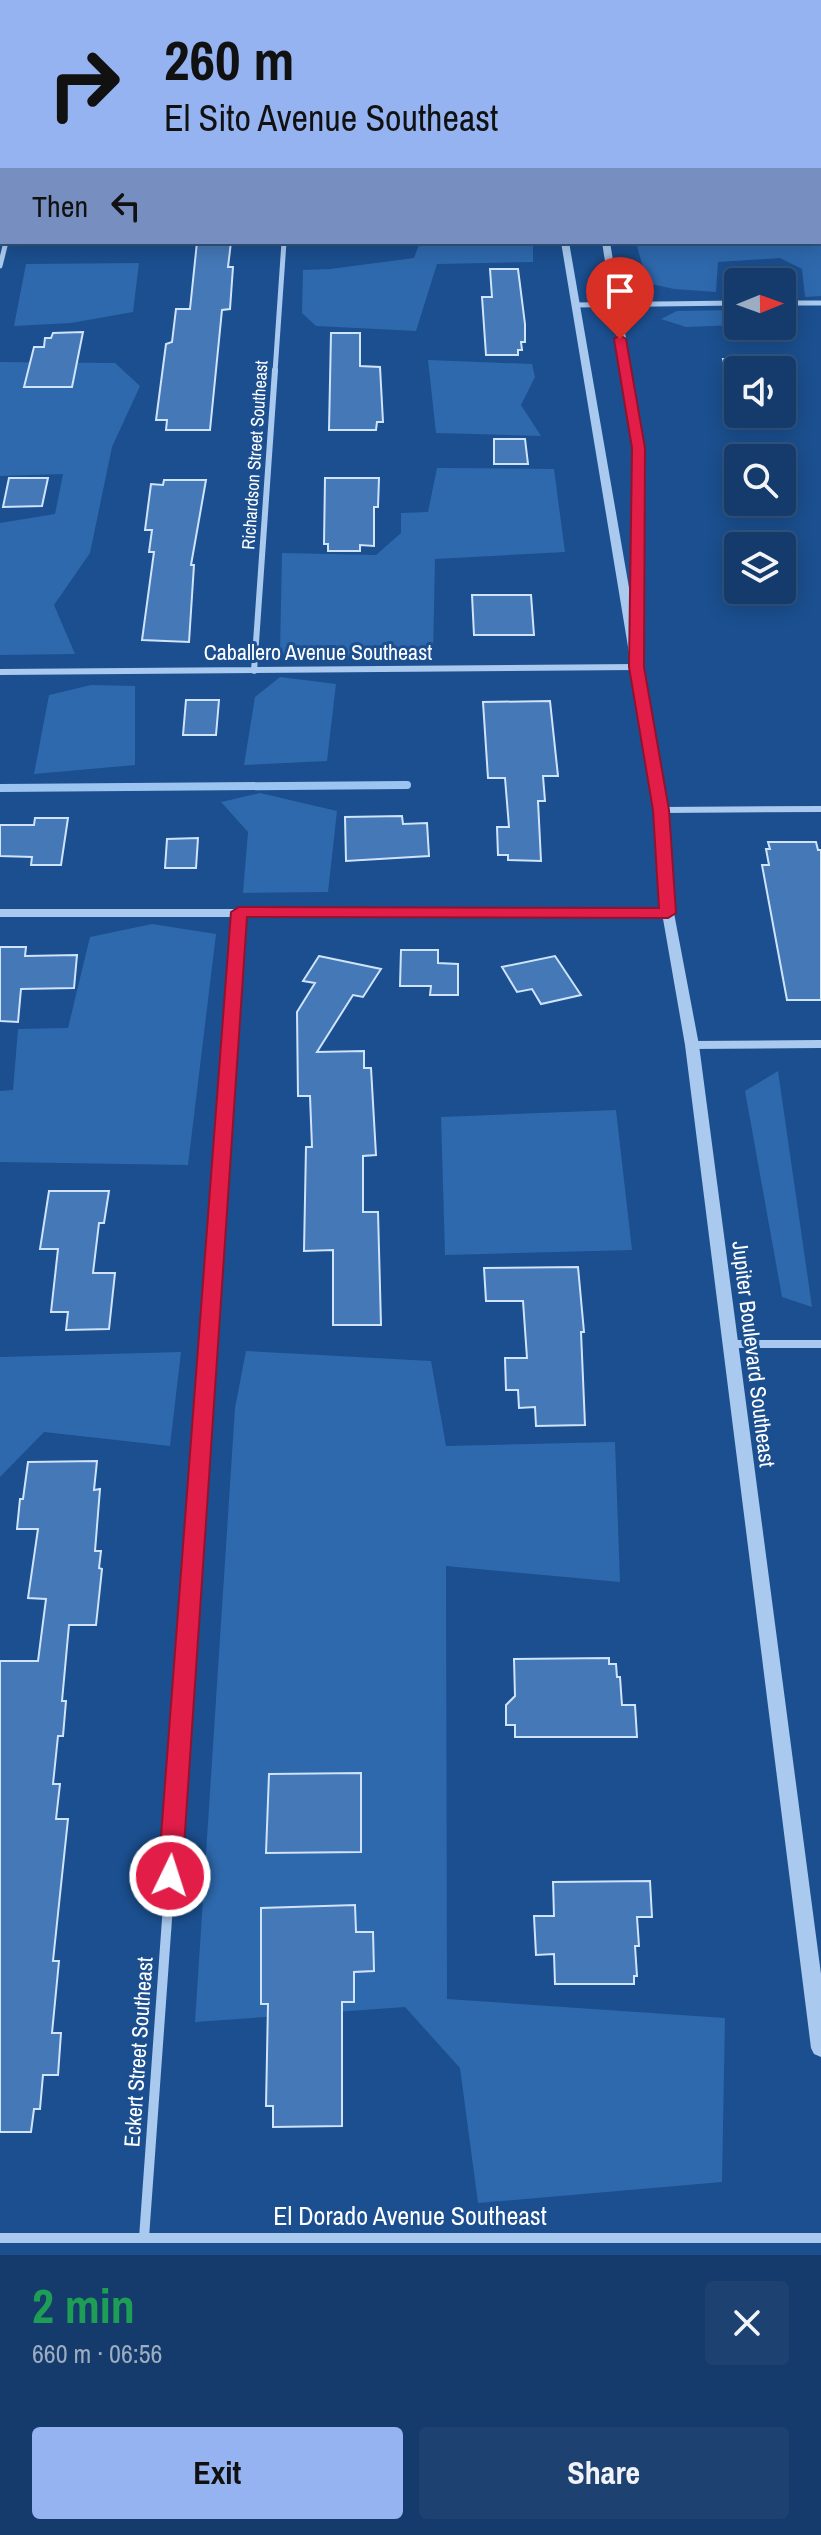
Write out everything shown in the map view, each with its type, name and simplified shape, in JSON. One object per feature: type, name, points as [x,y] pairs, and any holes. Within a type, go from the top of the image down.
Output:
[{"type":"street","points":[[0,266],[6,244]]},
{"type":"street","name":"Richardson Street Southeast","points":[[254,671],[284,244]]},
{"type":"street","name":"Jupiter Boulevard Southeast","points":[[565,244],[661,810],[668,913],[692,1045],[821,2048]]},
{"type":"street","name":"Jupiter Boulevard Southeast","points":[[606,244],[639,448],[636,667]]},
{"type":"street","points":[[575,305],[724,303]]},
{"type":"street","points":[[796,303],[821,303]]},
{"type":"street","name":"Caballero Avenue Southeast","points":[[0,672],[636,667]]},
{"type":"street","points":[[661,810],[821,809]]},
{"type":"street","name":"Eckert Street Southeast","points":[[144,2238],[239,912]]},
{"type":"street","points":[[0,913],[668,913]]},
{"type":"street","points":[[692,1045],[821,1044]]},
{"type":"street","points":[[731,1344],[821,1344]]},
{"type":"street","name":"El Dorado Avenue Southeast","points":[[0,2238],[821,2238]]},
{"type":"shaded area","points":[[419,244],[533,244],[533,262],[437,264],[416,331],[316,326],[302,313],[303,270],[414,258]]},
{"type":"shaded area","points":[[637,244],[821,244],[821,296],[805,297],[802,269],[780,258],[718,262],[716,292],[674,289],[647,283]]},
{"type":"shaded area","points":[[139,263],[133,312],[71,323],[14,326],[26,264]]},
{"type":"shaded area","points":[[724,310],[724,326],[686,327],[661,319],[677,311]]},
{"type":"shaded area","points":[[428,360],[532,364],[535,377],[521,405],[541,436],[436,433]]},
{"type":"shaded area","points":[[0,362],[115,363],[140,386],[112,447],[90,553],[54,605],[75,654],[0,655],[0,523],[55,514],[63,474],[0,476]]},
{"type":"shaded area","points":[[437,468],[554,469],[565,552],[435,559],[433,656],[298,656],[280,653],[282,553],[376,555],[401,533],[401,513],[428,512]]},
{"type":"shaded area","points":[[280,677],[336,684],[327,761],[244,765],[255,697]]},
{"type":"shaded area","points":[[91,685],[135,686],[135,765],[34,774],[49,695]]},
{"type":"shaded area","points":[[260,793],[337,811],[328,892],[243,893],[248,832],[221,802]]},
{"type":"shaded area","points":[[152,924],[216,934],[188,1165],[0,1162],[0,1091],[13,1090],[18,1029],[68,1028],[90,937]]},
{"type":"shaded area","points":[[778,1071],[812,1307],[782,1297],[745,1091]]},
{"type":"shaded area","points":[[616,1110],[632,1250],[445,1255],[441,1117]]},
{"type":"shaded area","points":[[246,1351],[431,1361],[446,1446],[615,1442],[620,1582],[446,1566],[447,1999],[725,2018],[722,2182],[478,2203],[460,2068],[405,2007],[195,2022],[235,1408]]},
{"type":"shaded area","points":[[181,1352],[170,1446],[44,1432],[0,1477],[0,1357]]},
{"type":"building","points":[[197,244],[231,244],[228,267],[233,267],[230,309],[222,310],[210,430],[166,430],[167,420],[156,420],[166,344],[172,342],[176,309],[190,309]]},
{"type":"building","points":[[490,269],[518,269],[525,342],[521,342],[522,350],[518,350],[518,355],[486,355],[482,297],[492,297]]},
{"type":"building","points":[[83,332],[72,387],[24,387],[34,347],[44,347],[45,338],[51,338],[53,333]]},
{"type":"building","points":[[331,333],[360,333],[360,366],[380,367],[383,422],[377,422],[376,430],[329,430]]},
{"type":"building","points":[[494,439],[525,439],[528,464],[494,464]]},
{"type":"building","points":[[9,478],[48,478],[42,506],[3,507]]},
{"type":"building","points":[[325,478],[379,478],[378,507],[374,507],[374,546],[360,545],[360,551],[328,551],[328,544],[324,544]]},
{"type":"building","points":[[164,480],[206,480],[191,565],[194,565],[189,642],[142,640],[154,552],[149,552],[152,530],[145,530],[151,484],[163,485]]},
{"type":"building","points":[[472,595],[531,595],[534,635],[474,635]]},
{"type":"building","points":[[186,700],[219,700],[216,735],[183,735]]},
{"type":"building","points":[[550,701],[558,776],[543,776],[545,801],[538,801],[541,861],[508,860],[508,855],[498,855],[497,827],[509,827],[505,778],[488,778],[483,702]]},
{"type":"building","points":[[402,816],[403,824],[427,823],[429,856],[346,861],[345,817]]},
{"type":"building","points":[[35,818],[68,818],[61,865],[31,865],[32,857],[0,856],[0,825],[34,825]]},
{"type":"building","points":[[198,838],[196,868],[165,868],[167,839]]},
{"type":"building","points":[[768,842],[816,842],[818,850],[821,850],[821,1000],[787,1000],[762,865],[769,865]]},
{"type":"building","points":[[0,947],[26,947],[25,956],[77,955],[74,988],[21,989],[18,1022],[0,1021]]},
{"type":"building","points":[[401,950],[438,950],[438,963],[458,964],[458,995],[430,995],[431,986],[400,986]]},
{"type":"building","points":[[319,956],[381,969],[363,997],[353,995],[317,1052],[364,1051],[364,1068],[371,1068],[376,1155],[363,1156],[363,1212],[378,1212],[381,1325],[333,1325],[333,1250],[304,1251],[306,1147],[312,1147],[310,1096],[298,1096],[297,1012],[315,983],[303,981]]},
{"type":"building","points":[[555,956],[581,995],[541,1004],[532,989],[517,992],[502,967]]},
{"type":"building","points":[[49,1191],[109,1191],[104,1223],[99,1223],[93,1273],[115,1273],[109,1329],[66,1330],[68,1312],[51,1312],[58,1249],[40,1249]]},
{"type":"building","points":[[578,1267],[584,1332],[581,1332],[585,1425],[536,1426],[535,1407],[519,1408],[518,1390],[506,1390],[505,1358],[527,1358],[523,1301],[486,1301],[484,1268]]},
{"type":"building","points":[[97,1461],[94,1490],[100,1489],[95,1551],[101,1551],[99,1568],[102,1569],[96,1625],[69,1625],[62,1701],[66,1701],[63,1736],[58,1736],[53,1784],[60,1784],[56,1819],[68,1819],[53,1961],[59,1961],[52,2033],[61,2033],[58,2075],[43,2075],[40,2109],[34,2109],[31,2132],[0,2132],[0,1661],[38,1661],[46,1599],[28,1598],[38,1529],[17,1529],[20,1499],[23,1499],[28,1462]]},
{"type":"building","points":[[609,1658],[609,1664],[616,1664],[617,1677],[620,1677],[622,1705],[635,1705],[637,1737],[515,1737],[515,1725],[506,1725],[506,1705],[515,1696],[514,1659]]},
{"type":"building","points":[[361,1773],[361,1852],[266,1853],[269,1774]]},
{"type":"building","points":[[650,1881],[652,1917],[637,1917],[639,1946],[635,1946],[637,1976],[634,1976],[634,1984],[555,1984],[554,1954],[536,1955],[534,1916],[554,1916],[553,1882]]},
{"type":"building","points":[[355,1905],[356,1932],[373,1932],[374,1971],[354,1972],[354,2002],[342,2002],[342,2126],[273,2127],[273,2106],[266,2106],[268,2004],[261,2004],[261,1908]]},
{"type":"waterway","points":[[0,788],[407,785]]},
{"type":"route","points":[[170,1876],[239,912],[668,913],[661,810],[636,667],[639,448],[620,339]]}]
